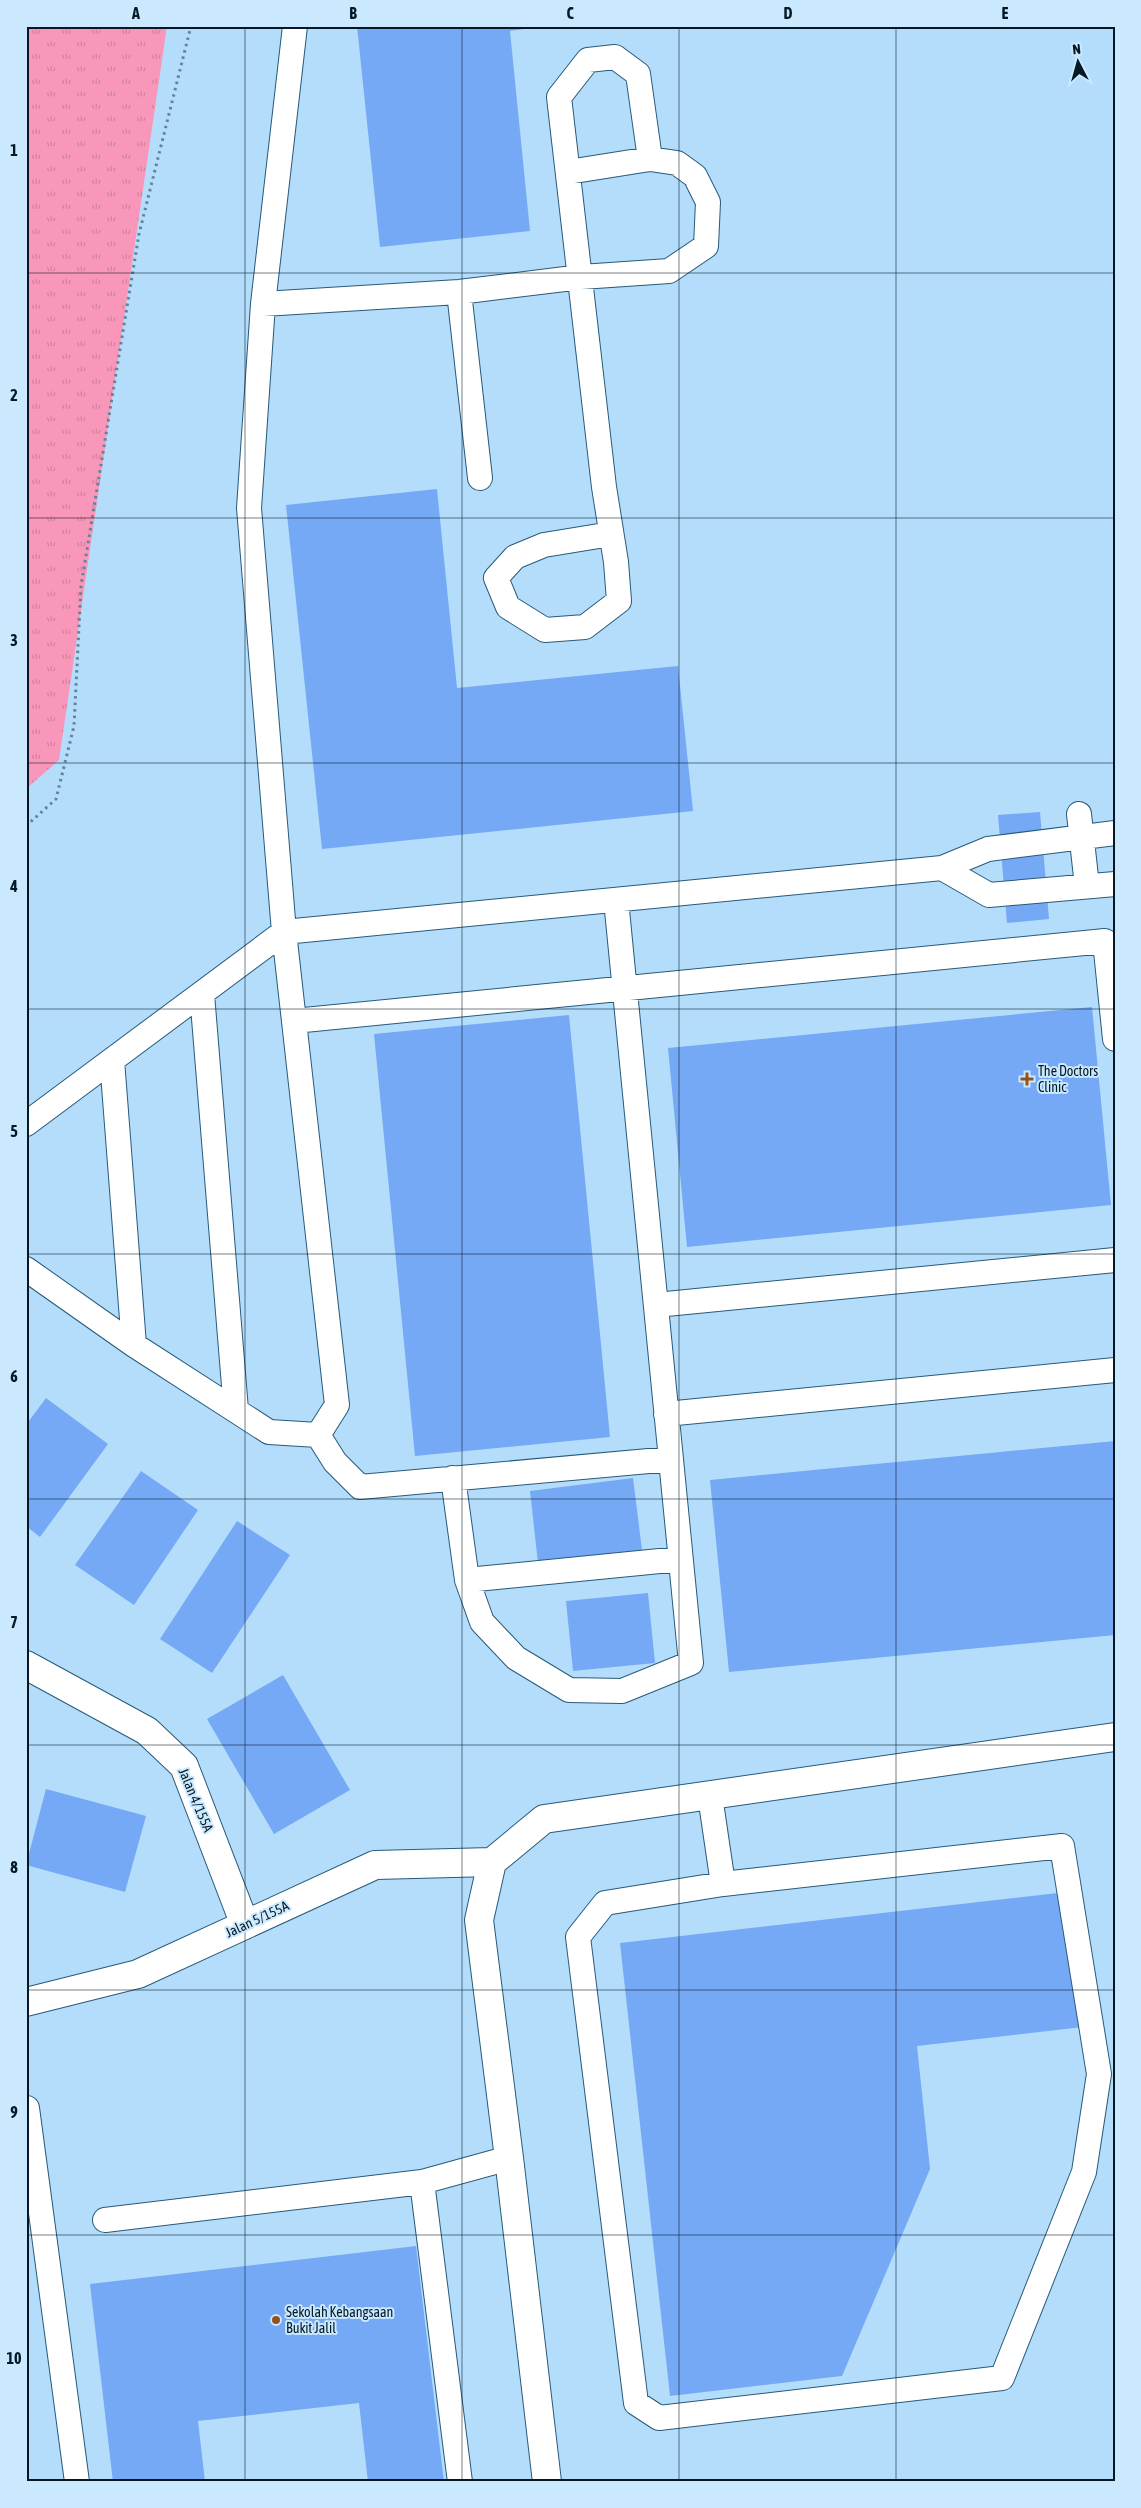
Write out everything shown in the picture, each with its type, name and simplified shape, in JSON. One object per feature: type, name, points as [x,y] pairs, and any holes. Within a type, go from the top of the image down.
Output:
[{"type":"street","name":"Jalan 4/155A","points":[[26,1665],[147,1731],[184,1766],[245,1925]]},
{"type":"street","points":[[547,2482],[510,2158],[479,1920],[492,1862],[544,1819],[1115,1736]]},
{"type":"street","name":"Jalan 5/155A","points":[[26,2002],[138,1974],[375,1865],[492,1862]]},
{"type":"lane","points":[[295,26],[263,304],[249,508],[284,932],[337,1406],[318,1436]]},
{"type":"lane","points":[[611,534],[544,546],[515,557],[496,578],[508,607],[545,630],[584,627],[619,601],[616,562],[611,534],[559,97],[588,60],[615,57],[638,74],[650,159]]},
{"type":"lane","points":[[263,304],[459,292],[581,277],[669,271],[706,246],[708,202],[695,176],[677,164],[650,159],[568,172]]},
{"type":"lane","points":[[459,292],[480,478]]},
{"type":"lane","points":[[1079,814],[1087,886]]},
{"type":"lane","points":[[26,1124],[284,932],[942,868],[988,849],[1115,833]]},
{"type":"lane","points":[[942,868],[989,895],[1115,884]]},
{"type":"lane","points":[[453,1478],[467,1580],[482,1622],[516,1658],[570,1690],[622,1691],[691,1663],[616,900]]},
{"type":"lane","points":[[294,1021],[1105,941],[1115,1039]]},
{"type":"lane","points":[[202,994],[236,1410]]},
{"type":"lane","points":[[112,1060],[134,1345]]},
{"type":"lane","points":[[656,1305],[1115,1260]]},
{"type":"lane","points":[[26,1269],[134,1345],[269,1432],[318,1436]]},
{"type":"lane","points":[[666,1414],[1115,1370]]},
{"type":"lane","points":[[318,1436],[335,1462],[360,1487],[671,1459]]},
{"type":"lane","points":[[467,1580],[680,1559]]},
{"type":"lane","points":[[710,1796],[723,1884]]},
{"type":"lane","points":[[1062,1846],[1099,2074],[1084,2172],[1002,2378],[659,2418],[636,2403],[578,1937],[604,1903],[723,1884],[1062,1846]]},
{"type":"lane","points":[[27,2108],[32,2191],[77,2482]]},
{"type":"lane","points":[[105,2220],[422,2182],[510,2158]]},
{"type":"lane","points":[[422,2182],[460,2482]]},
{"type":"path","points":[[26,826],[56,799],[74,726],[81,586],[137,243],[191,26]]},
{"type":"green space","points":[[26,26],[167,26],[59,760],[26,789]]},
{"type":"building","points":[[357,26],[544,26],[510,31],[530,231],[380,247]]},
{"type":"building","points":[[437,489],[457,688],[678,666],[693,811],[322,849],[286,505]]},
{"type":"building","points":[[1040,812],[1049,919],[1007,923],[998,815]]},
{"type":"building","points":[[1092,1007],[1111,1205],[687,1247],[668,1048]]},
{"type":"building","points":[[569,1015],[610,1437],[415,1456],[374,1034]]},
{"type":"building","points":[[46,1398],[108,1444],[40,1537],[26,1526],[26,1425]]},
{"type":"building","points":[[1115,1441],[1115,1635],[729,1672],[710,1480]]},
{"type":"building","points":[[141,1471],[198,1510],[134,1605],[75,1565]]},
{"type":"building","points":[[633,1478],[642,1550],[538,1563],[530,1491]]},
{"type":"building","points":[[237,1521],[290,1555],[212,1673],[160,1639]]},
{"type":"building","points":[[648,1593],[655,1663],[573,1671],[566,1601]]},
{"type":"building","points":[[283,1675],[350,1790],[274,1834],[207,1719]]},
{"type":"building","points":[[46,1789],[146,1816],[125,1892],[26,1865]]},
{"type":"building","points":[[1067,1892],[1083,2027],[917,2046],[930,2169],[842,2376],[670,2396],[620,1943]]},
{"type":"building","points":[[416,2246],[444,2482],[368,2482],[359,2403],[198,2421],[205,2482],[113,2482],[90,2284]]},
{"type":"place","name":"The Doctors Clinic","points":[[1027,1079]]},
{"type":"place","name":"Sekolah Kebangsaan Bukit Jalil","points":[[276,2320]]}]
